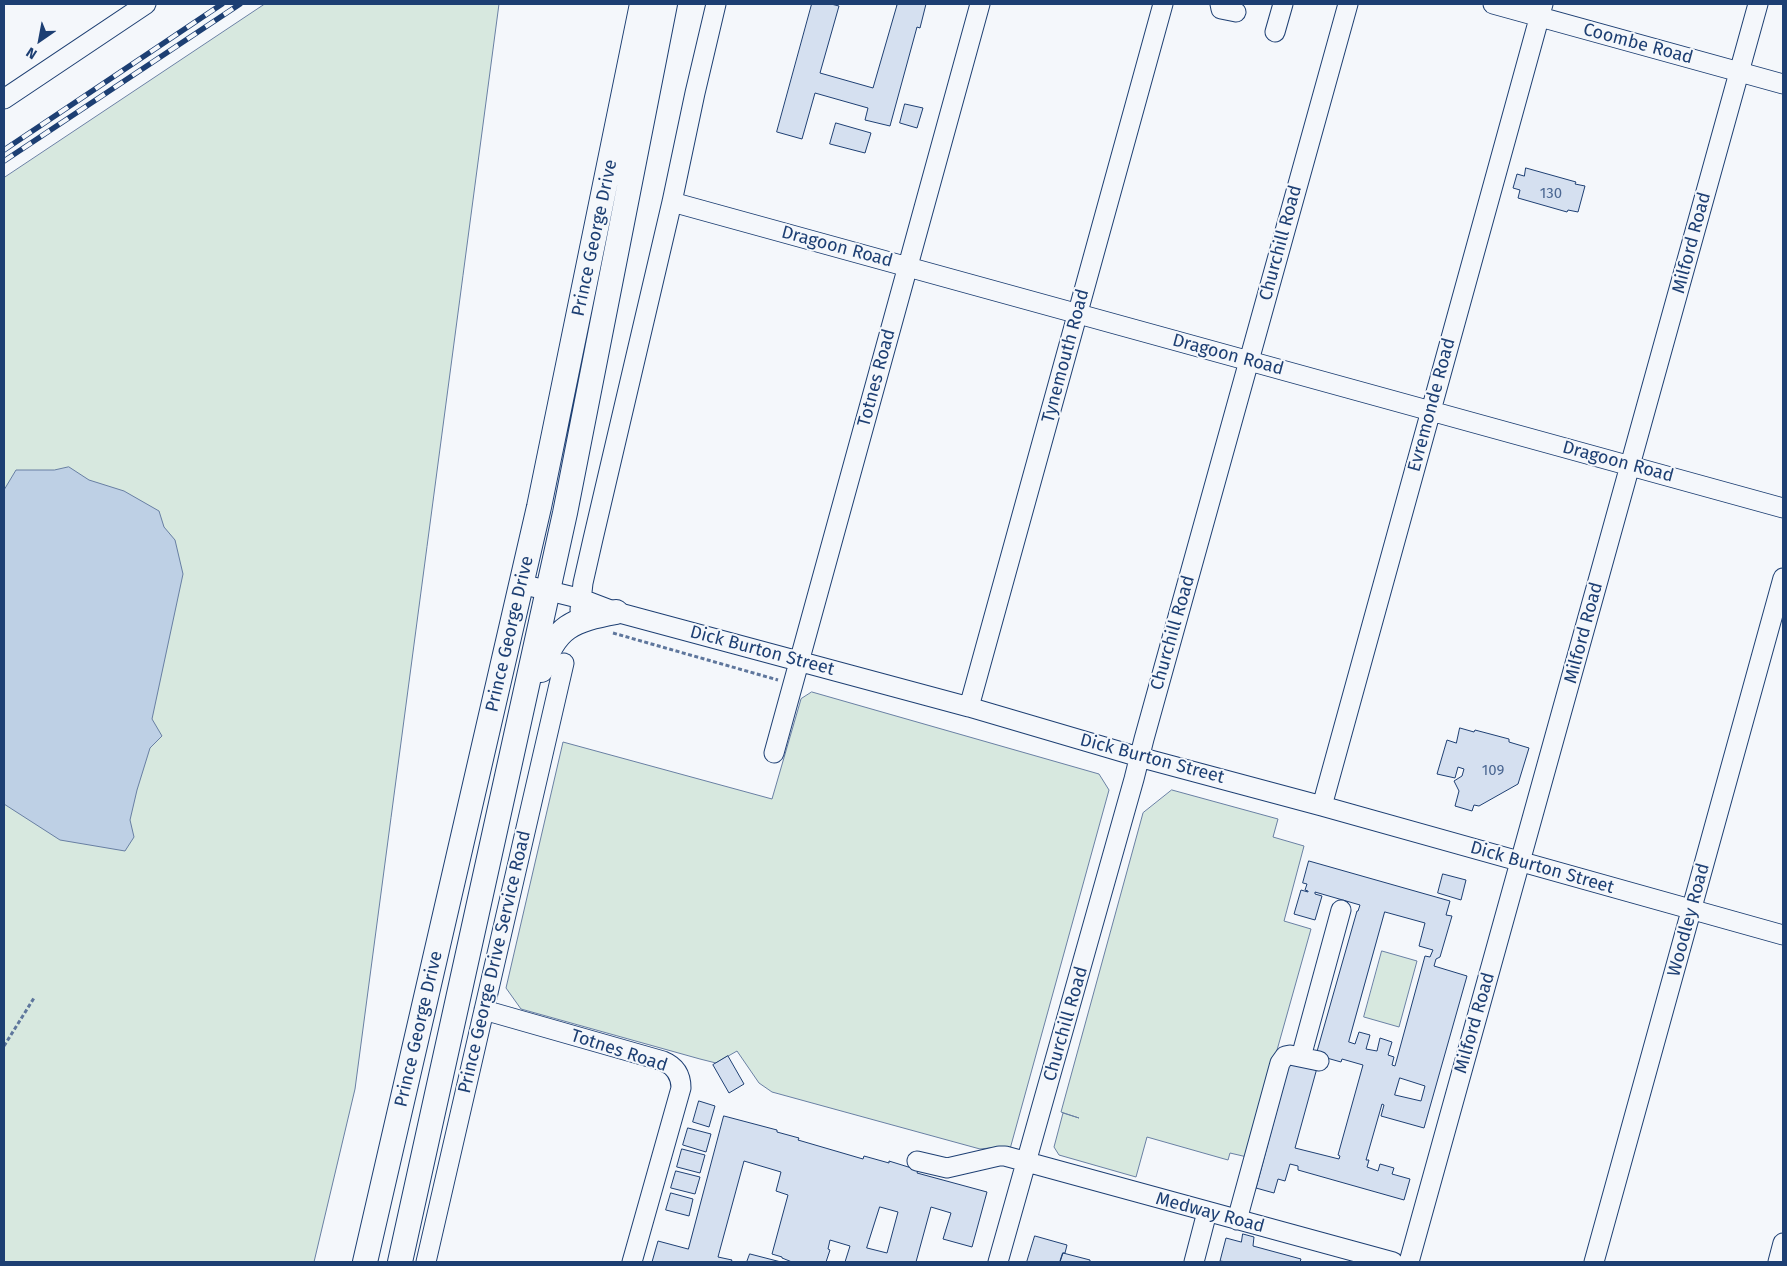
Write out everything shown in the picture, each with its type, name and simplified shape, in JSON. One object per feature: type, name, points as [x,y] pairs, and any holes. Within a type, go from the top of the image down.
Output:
[{"type":"main road","name":"Prince George Drive","points":[[365,1262],[539,507],[642,4]]},
{"type":"main road","name":"Prince George Drive","points":[[400,1262],[567,503],[666,4]]},
{"type":"main road","points":[[507,780],[546,655],[562,631],[580,610],[613,622]]},
{"type":"street","points":[[4,99],[146,4]]},
{"type":"street","points":[[521,584],[548,591],[580,610],[583,583],[716,4]]},
{"type":"street","name":"Totnes Road","points":[[774,753],[980,4]]},
{"type":"street","name":"Tynemouth Road","points":[[969,707],[1163,4]]},
{"type":"street","points":[[1275,32],[1282,4]]},
{"type":"street","name":"Churchill Road","points":[[998,1262],[1348,4]]},
{"type":"street","name":"Coombe Road","points":[[1493,4],[1541,10],[1783,84]]},
{"type":"street","name":"Milford Road","points":[[1410,1262],[1432,1148],[1521,862],[1758,4]]},
{"type":"street","name":"Evremonde Road","points":[[1322,806],[1541,10]]},
{"type":"street","name":"Dragoon Road","points":[[672,202],[1783,508]]},
{"type":"street","name":"Woodley Road","points":[[1594,1262],[1783,578]]},
{"type":"street","name":"Dick Burton Street","points":[[613,622],[799,660],[1139,757],[1322,806],[1783,935]]},
{"type":"street","name":"Prince George Drive Service Road","points":[[426,1262],[564,663]]},
{"type":"street","points":[[1301,1056],[1341,910]]},
{"type":"street","name":"Totnes Road","points":[[484,1010],[663,1061],[669,1063],[677,1072],[681,1088],[632,1262]]},
{"type":"street","points":[[1237,1220],[1280,1064],[1285,1056],[1290,1054],[1319,1062]]},
{"type":"street","name":"Medway Road","points":[[917,1161],[947,1168],[1002,1156],[1393,1262]]},
{"type":"street","points":[[1194,1262],[1207,1212]]},
{"type":"street","points":[[1778,1262],[1783,1243]]},
{"type":"path","points":[[613,622],[778,680]]},
{"type":"path","points":[[4,1046],[34,998]]},
{"type":"shaded area","points":[[265,4],[499,4],[355,1089],[314,1262],[4,1262],[4,178]]},
{"type":"shaded area","points":[[812,692],[1099,774],[1109,790],[1010,1149],[999,1147],[980,1149],[772,1092],[759,1083],[737,1051],[716,1063],[700,1059],[521,1009],[506,988],[563,742],[772,799],[801,699]]},
{"type":"shaded area","points":[[1172,790],[1278,819],[1273,837],[1304,846],[1284,921],[1311,929],[1247,1157],[1230,1153],[1228,1160],[1147,1137],[1136,1177],[1059,1155],[1054,1147],[1063,1113],[1079,1118],[1061,1112],[1143,813]]},
{"type":"shaded area","points":[[1382,951],[1417,961],[1399,1027],[1364,1017]]},
{"type":"water","points":[[69,467],[89,480],[124,491],[159,511],[164,527],[175,540],[183,574],[152,719],[162,736],[150,748],[130,820],[134,837],[125,851],[60,840],[4,804],[4,490],[16,470],[54,470]]},
{"type":"building","points":[[812,4],[839,6],[820,73],[873,88],[897,5],[894,4],[926,4],[920,28],[917,27],[890,126],[865,120],[868,108],[815,93],[802,139],[777,132]]},
{"type":"building","points":[[905,104],[923,108],[917,128],[900,123]]},
{"type":"building","points":[[836,123],[871,133],[865,153],[830,144]]},
{"type":"building","points":[[1526,168],[1585,186],[1578,212],[1568,210],[1567,212],[1518,198],[1520,190],[1513,188],[1517,174],[1524,176]]},
{"type":"building","points":[[1460,728],[1509,739],[1509,742],[1529,748],[1518,784],[1479,806],[1474,805],[1472,811],[1455,806],[1459,791],[1454,781],[1462,776],[1464,769],[1458,767],[1455,778],[1437,774],[1447,740],[1456,743]]},
{"type":"building","points":[[1309,861],[1450,901],[1446,915],[1452,916],[1440,957],[1436,959],[1434,966],[1467,976],[1424,1128],[1381,1116],[1384,1105],[1382,1104],[1366,1160],[1369,1160],[1367,1167],[1378,1171],[1380,1164],[1394,1168],[1392,1174],[1410,1179],[1404,1200],[1298,1170],[1298,1166],[1290,1164],[1285,1181],[1278,1179],[1274,1193],[1256,1188],[1290,1061],[1317,1068],[1295,1148],[1339,1159],[1340,1156],[1338,1155],[1363,1065],[1342,1059],[1341,1062],[1316,1055],[1360,905],[1315,892],[1315,894],[1322,896],[1315,920],[1294,914],[1301,890],[1308,892],[1305,890],[1307,884],[1303,883]],"holes":[[[1385,912],[1425,923],[1419,946],[1433,950],[1430,957],[1425,956],[1395,1066],[1392,1065],[1394,1057],[1388,1055],[1392,1042],[1380,1038],[1377,1051],[1366,1049],[1370,1035],[1359,1032],[1355,1044],[1349,1042]],[[1400,1078],[1425,1086],[1421,1101],[1395,1095]]]},
{"type":"building","points":[[1443,874],[1466,880],[1461,900],[1438,893]]},
{"type":"building","points":[[728,1056],[744,1084],[729,1093],[713,1065]]},
{"type":"building","points":[[699,1101],[715,1106],[709,1127],[693,1122]]},
{"type":"building","points":[[724,1116],[777,1130],[777,1132],[799,1138],[798,1140],[863,1159],[864,1156],[889,1163],[889,1161],[918,1170],[917,1173],[987,1192],[972,1247],[943,1239],[951,1213],[931,1207],[916,1262],[845,1262],[850,1246],[830,1240],[828,1249],[830,1250],[826,1262],[792,1262],[772,1254],[788,1195],[776,1191],[781,1172],[744,1161],[718,1257],[732,1260],[731,1262],[652,1262],[658,1241],[688,1249]],"holes":[[[880,1207],[898,1212],[887,1253],[867,1248]]]},
{"type":"building","points":[[688,1128],[711,1134],[706,1152],[683,1145]]},
{"type":"building","points":[[682,1149],[705,1155],[700,1173],[677,1167]]},
{"type":"building","points":[[676,1171],[700,1177],[695,1194],[671,1188]]},
{"type":"building","points":[[671,1193],[693,1199],[689,1216],[666,1210]]},
{"type":"building","points":[[1243,1234],[1254,1237],[1253,1246],[1301,1259],[1300,1262],[1220,1261],[1226,1238],[1241,1242]]},
{"type":"building","points":[[1035,1236],[1067,1245],[1060,1262],[1027,1262]]},
{"type":"building","points":[[1063,1253],[1090,1260],[1090,1262],[1060,1262]]},
{"type":"building","points":[[750,1254],[781,1262],[747,1262]]},
{"type":"railway","points":[[4,150],[222,4]]},
{"type":"railway","points":[[4,161],[240,4]]}]
